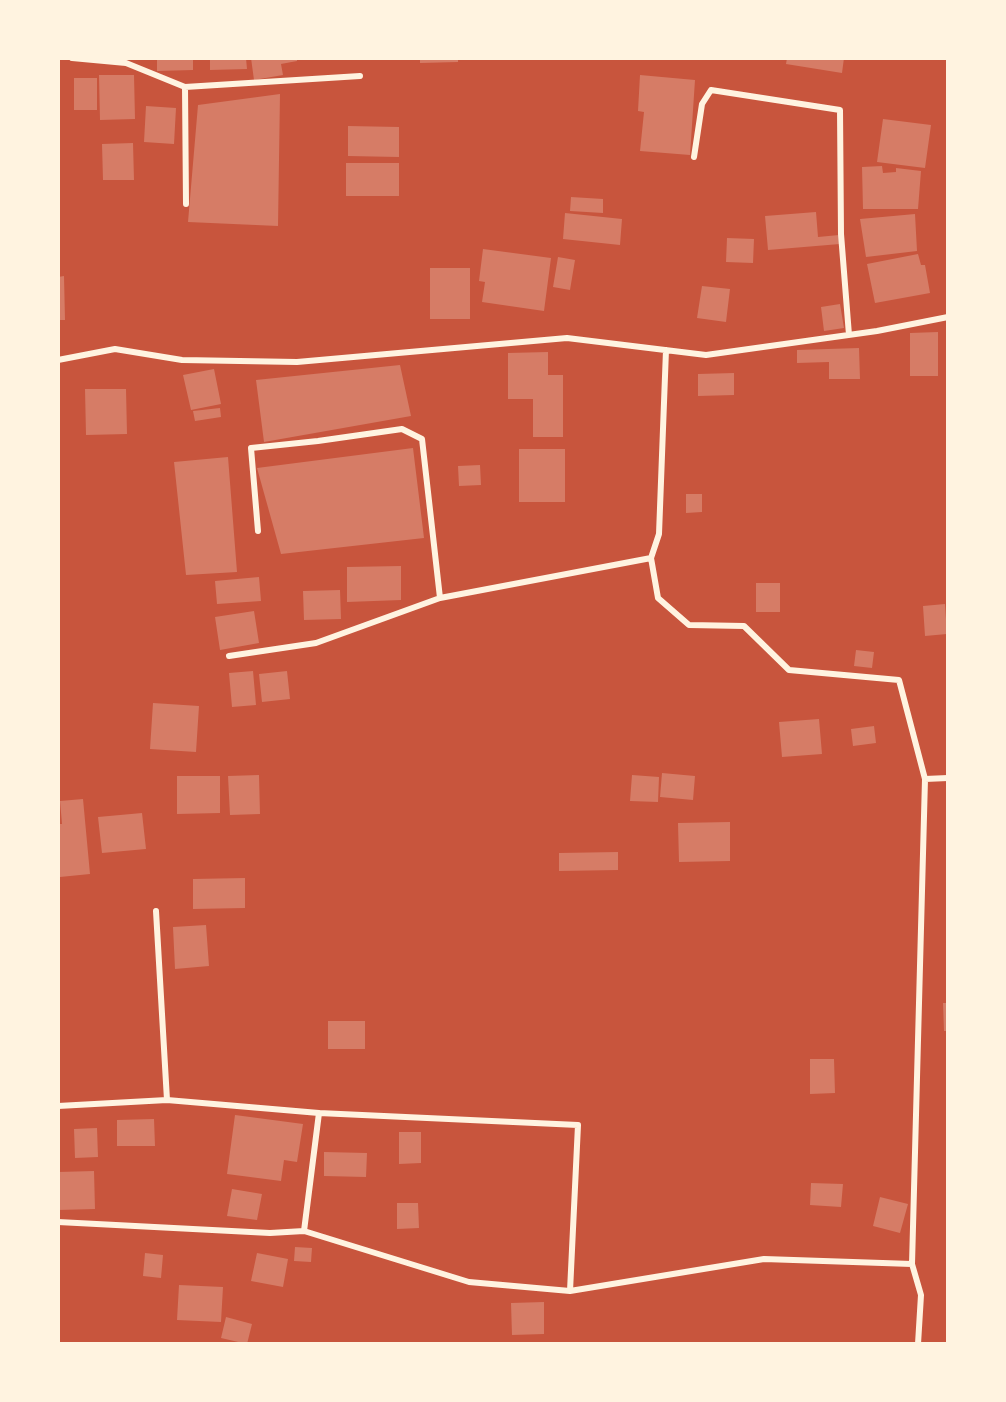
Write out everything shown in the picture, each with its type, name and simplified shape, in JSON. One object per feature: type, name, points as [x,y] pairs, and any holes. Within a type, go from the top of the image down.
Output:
[{"type":"street","points":[[72,58],[126,63],[185,87],[360,76]]},
{"type":"street","points":[[185,87],[186,204]]},
{"type":"street","points":[[694,157],[702,104],[711,90],[840,110],[841,234],[849,335]]},
{"type":"street","points":[[58,360],[115,349],[182,360],[297,362],[567,338],[706,355],[849,335],[948,317]]},
{"type":"street","points":[[666,350],[659,534],[651,558],[658,598],[689,625],[744,626],[789,670],[899,680],[925,779],[912,1264],[921,1295],[918,1344]]},
{"type":"street","points":[[258,531],[251,448],[402,429],[422,439],[440,598]]},
{"type":"street","points":[[229,656],[316,643],[440,598],[651,558]]},
{"type":"street","points":[[925,779],[948,778]]},
{"type":"street","points":[[156,911],[167,1100]]},
{"type":"street","points":[[58,1106],[167,1100],[320,1113],[578,1125],[570,1291]]},
{"type":"street","points":[[304,1231],[320,1113]]},
{"type":"street","points":[[58,1222],[270,1233],[304,1231],[469,1282],[570,1291],[764,1259],[912,1264]]},
{"type":"building","points":[[157,58],[193,58],[193,70],[157,71]]},
{"type":"building","points":[[210,58],[246,58],[247,69],[210,70]]},
{"type":"building","points":[[251,58],[297,58],[297,61],[281,64],[283,75],[254,80]]},
{"type":"building","points":[[420,58],[458,58],[458,62],[420,63]]},
{"type":"building","points":[[787,58],[844,58],[842,73],[786,64]]},
{"type":"building","points":[[99,75],[134,75],[135,119],[100,120]]},
{"type":"building","points":[[640,75],[695,80],[690,155],[640,151],[644,112],[638,111]]},
{"type":"building","points":[[74,78],[97,78],[97,110],[74,110]]},
{"type":"building","points":[[280,94],[278,226],[188,222],[198,105]]},
{"type":"building","points":[[146,106],[176,108],[174,144],[144,142]]},
{"type":"building","points":[[883,119],[931,125],[925,168],[877,162]]},
{"type":"building","points":[[348,126],[399,127],[399,157],[348,156]]},
{"type":"building","points":[[133,143],[134,180],[103,180],[102,144]]},
{"type":"building","points":[[346,163],[399,163],[399,196],[346,196]]},
{"type":"building","points":[[882,166],[883,173],[896,172],[896,168],[921,171],[918,209],[863,209],[862,167]]},
{"type":"building","points":[[571,197],[603,199],[603,213],[570,211]]},
{"type":"building","points":[[816,212],[818,237],[839,235],[840,244],[768,250],[765,216]]},
{"type":"building","points":[[565,213],[622,219],[620,245],[563,239]]},
{"type":"building","points":[[915,214],[917,251],[866,257],[860,219]]},
{"type":"building","points":[[727,238],[754,239],[753,263],[726,262]]},
{"type":"building","points":[[483,249],[551,258],[544,311],[482,302],[485,282],[479,281]]},
{"type":"building","points":[[918,254],[921,265],[925,265],[930,293],[875,303],[867,264]]},
{"type":"building","points":[[558,257],[575,260],[570,290],[553,287]]},
{"type":"building","points":[[430,268],[470,268],[470,319],[430,319]]},
{"type":"building","points":[[64,276],[65,320],[58,320],[58,277]]},
{"type":"building","points":[[702,286],[730,289],[726,322],[697,318]]},
{"type":"building","points":[[840,304],[844,328],[824,331],[821,307]]},
{"type":"building","points":[[938,332],[938,376],[910,376],[910,333]]},
{"type":"building","points":[[859,348],[860,379],[829,379],[829,362],[797,363],[797,350]]},
{"type":"building","points":[[548,352],[548,375],[563,375],[563,437],[533,437],[533,399],[508,399],[508,353]]},
{"type":"building","points":[[400,365],[411,416],[264,442],[256,380]]},
{"type":"building","points":[[214,369],[221,404],[191,410],[183,375]]},
{"type":"building","points":[[734,373],[734,395],[698,396],[698,374]]},
{"type":"building","points":[[85,389],[126,389],[127,434],[86,435]]},
{"type":"building","points":[[220,408],[221,417],[195,421],[193,411]]},
{"type":"building","points":[[413,448],[424,538],[281,554],[257,468]]},
{"type":"building","points":[[519,449],[565,449],[565,502],[519,502]]},
{"type":"building","points":[[228,457],[237,572],[186,575],[174,462]]},
{"type":"building","points":[[480,465],[481,485],[459,486],[458,466]]},
{"type":"building","points":[[686,494],[702,494],[702,512],[686,513]]},
{"type":"building","points":[[401,566],[401,600],[347,602],[347,567]]},
{"type":"building","points":[[259,577],[261,601],[217,604],[215,581]]},
{"type":"building","points":[[756,583],[780,583],[780,612],[756,612]]},
{"type":"building","points":[[340,590],[341,619],[304,620],[303,591]]},
{"type":"building","points":[[945,604],[947,634],[925,636],[923,606]]},
{"type":"building","points":[[254,611],[259,643],[220,650],[215,617]]},
{"type":"building","points":[[856,650],[874,652],[872,668],[854,666]]},
{"type":"building","points":[[253,671],[256,705],[232,707],[229,673]]},
{"type":"building","points":[[287,671],[290,699],[262,702],[259,674]]},
{"type":"building","points":[[153,703],[199,706],[196,752],[150,749]]},
{"type":"building","points":[[819,719],[822,754],[782,757],[779,722]]},
{"type":"building","points":[[874,726],[876,743],[853,746],[851,729]]},
{"type":"building","points":[[662,773],[695,776],[693,800],[660,797]]},
{"type":"building","points":[[259,775],[260,814],[230,815],[228,776]]},
{"type":"building","points":[[632,775],[659,777],[658,802],[630,801]]},
{"type":"building","points":[[177,776],[220,776],[220,813],[177,814]]},
{"type":"building","points":[[83,799],[90,874],[60,877],[58,824],[62,824],[60,801]]},
{"type":"building","points":[[142,813],[146,849],[102,853],[98,817]]},
{"type":"building","points":[[730,822],[730,861],[679,862],[678,823]]},
{"type":"building","points":[[618,852],[618,870],[559,871],[559,853]]},
{"type":"building","points":[[245,878],[245,908],[193,909],[193,879]]},
{"type":"building","points":[[206,925],[209,966],[175,969],[173,927]]},
{"type":"building","points":[[943,1003],[948,1003],[948,1031],[944,1031]]},
{"type":"building","points":[[328,1021],[365,1021],[365,1049],[328,1049]]},
{"type":"building","points":[[810,1059],[834,1059],[835,1093],[810,1094]]},
{"type":"building","points":[[235,1115],[303,1124],[297,1162],[284,1160],[281,1181],[227,1174]]},
{"type":"building","points":[[154,1119],[155,1146],[117,1146],[117,1120]]},
{"type":"building","points":[[97,1128],[98,1157],[75,1158],[74,1129]]},
{"type":"building","points":[[399,1132],[421,1132],[421,1163],[399,1164]]},
{"type":"building","points":[[324,1152],[367,1153],[366,1177],[324,1176]]},
{"type":"building","points":[[94,1171],[95,1209],[58,1210],[58,1172]]},
{"type":"building","points":[[811,1183],[843,1184],[841,1207],[810,1205]]},
{"type":"building","points":[[232,1189],[262,1194],[257,1220],[227,1216]]},
{"type":"building","points":[[880,1197],[908,1204],[900,1233],[873,1226]]},
{"type":"building","points":[[397,1203],[418,1203],[419,1228],[397,1229]]},
{"type":"building","points":[[295,1247],[312,1248],[311,1262],[294,1261]]},
{"type":"building","points":[[145,1253],[163,1255],[161,1278],[143,1276]]},
{"type":"building","points":[[257,1253],[288,1259],[283,1287],[251,1281]]},
{"type":"building","points":[[179,1285],[223,1287],[221,1322],[177,1320]]},
{"type":"building","points":[[544,1302],[544,1334],[512,1335],[511,1303]]},
{"type":"building","points":[[226,1317],[252,1324],[247,1344],[221,1338]]}]
